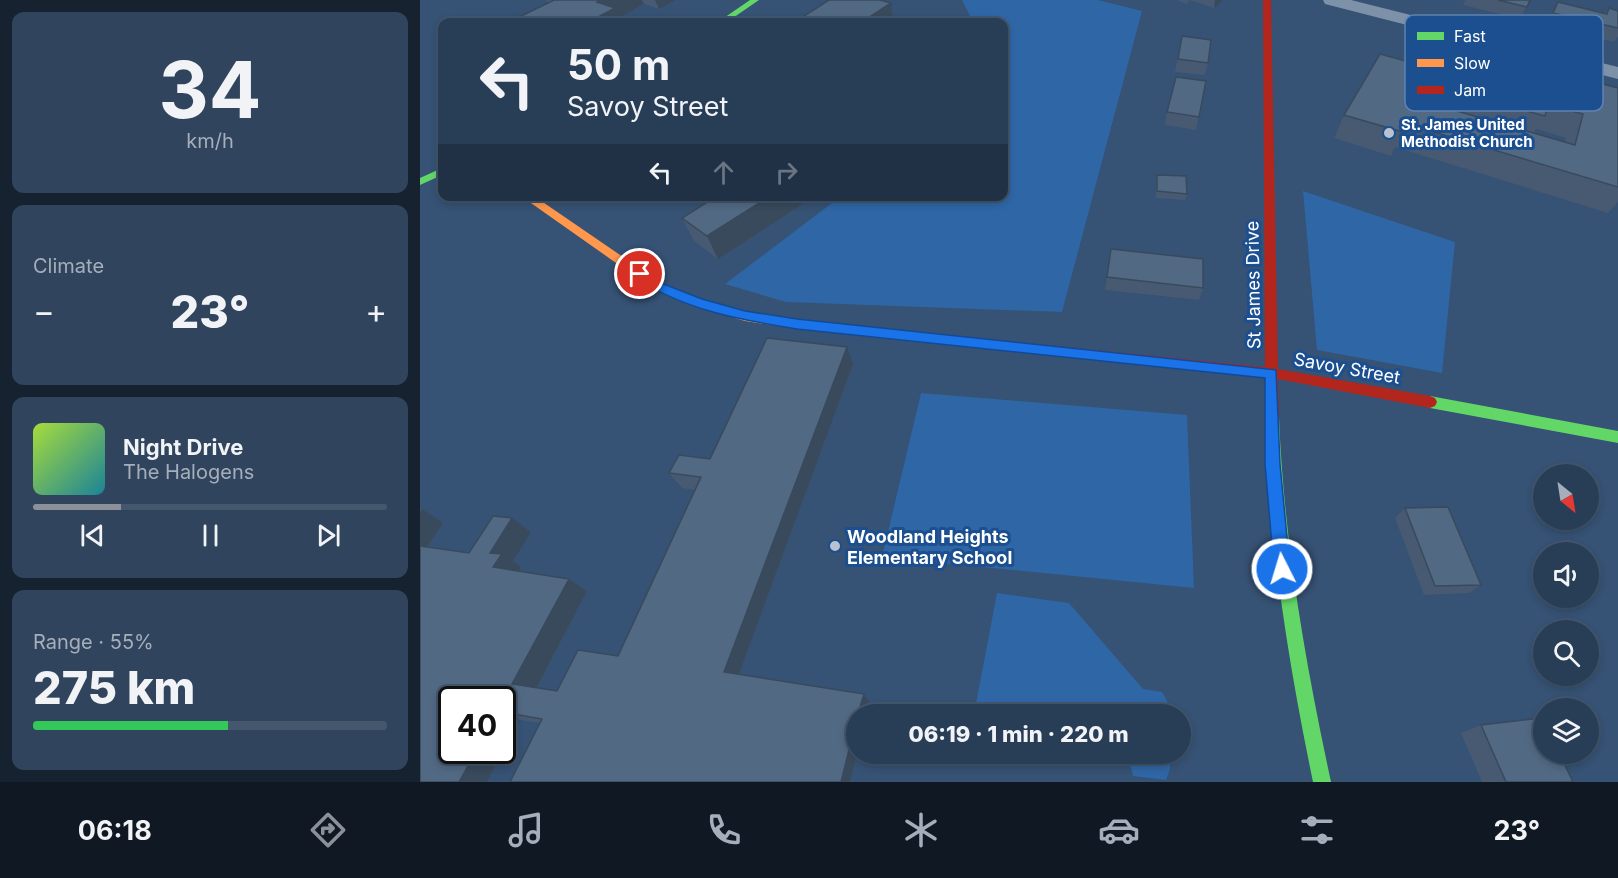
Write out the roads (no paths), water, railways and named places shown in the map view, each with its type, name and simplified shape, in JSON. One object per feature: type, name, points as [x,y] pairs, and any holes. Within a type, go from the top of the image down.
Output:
[{"type":"street","points":[[728,18],[755,0]]},
{"type":"street","name":"St James Drive","points":[[1268,0],[1273,464],[1282,569],[1304,700],[1322,782]]},
{"type":"street","points":[[1331,0],[1405,19]]},
{"type":"street","points":[[1603,69],[1618,73]]},
{"type":"street","points":[[420,182],[438,173]]},
{"type":"street","name":"Savoy Street","points":[[533,201],[657,286],[698,303],[745,316],[797,324],[1272,373],[1618,436]]},
{"type":"place","name":"St. James United Methodist Church","points":[[1389,133]]},
{"type":"place","name":"Woodland Heights Elementary School","points":[[835,546]]}]
